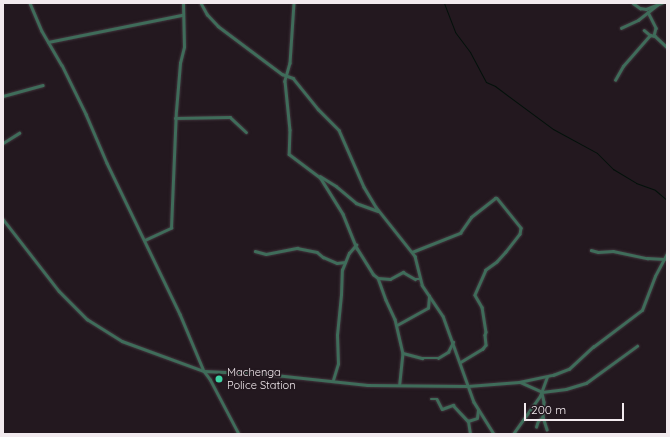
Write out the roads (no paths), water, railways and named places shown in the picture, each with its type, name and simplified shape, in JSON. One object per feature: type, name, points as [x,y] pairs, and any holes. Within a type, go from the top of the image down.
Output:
[{"type":"street","points":[[30,3],[48,42],[83,107],[107,163],[180,314],[204,371],[210,379],[239,434]]},
{"type":"street","points":[[145,240],[170,229],[180,63],[184,47],[182,15],[183,3]]},
{"type":"street","points":[[201,3],[206,14],[218,26],[244,47],[256,53],[286,76],[295,80],[318,109],[339,130],[364,187],[378,211],[396,235],[412,252],[416,260],[419,279],[443,316],[478,410],[494,434]]},
{"type":"street","points":[[294,3],[290,63],[285,81],[290,130],[289,154],[300,164],[336,186],[356,203],[378,211]]},
{"type":"street","points":[[633,3],[642,8],[662,3]]},
{"type":"street","points":[[621,28],[638,20],[657,5]]},
{"type":"street","points":[[648,12],[656,28],[654,36]]},
{"type":"street","points":[[48,42],[182,15]]},
{"type":"street","points":[[644,30],[667,47]]},
{"type":"street","points":[[614,80],[623,66],[650,35]]},
{"type":"street","points":[[3,96],[43,85]]},
{"type":"street","points":[[176,118],[230,117],[246,132]]},
{"type":"street","points":[[3,143],[19,133]]},
{"type":"street","points":[[318,174],[343,214],[356,245],[373,274],[378,278],[396,325],[403,353],[400,384]]},
{"type":"street","points":[[412,252],[460,233],[471,217],[495,198],[497,198],[521,228],[520,234],[506,252],[497,262],[486,270],[475,295],[482,307],[486,332],[486,345],[483,349],[461,362]]},
{"type":"street","points":[[3,219],[59,291],[87,319],[122,341],[204,371],[229,371],[333,380],[367,385],[400,384],[468,386],[519,382],[547,376],[569,369],[593,347],[641,311],[646,303],[655,276],[667,253]]},
{"type":"street","points":[[333,380],[338,364],[337,335],[342,270],[345,262],[356,245]]},
{"type":"street","points":[[255,251],[266,254],[297,248],[317,252],[323,257],[337,263],[345,262]]},
{"type":"street","points":[[591,250],[598,252],[613,251],[647,258],[664,259]]},
{"type":"street","points":[[378,278],[390,279],[403,272],[415,279],[419,279]]},
{"type":"street","points":[[396,325],[428,308],[429,295]]},
{"type":"street","points":[[403,353],[422,358],[438,358],[448,352],[453,342]]},
{"type":"street","points":[[519,382],[542,392],[566,389],[591,381],[637,346]]},
{"type":"street","points":[[513,434],[542,392],[547,376]]},
{"type":"street","points":[[542,392],[544,402],[543,417],[547,429]]},
{"type":"street","points":[[431,399],[437,399],[442,409],[453,405],[468,421],[470,434]]},
{"type":"street","points":[[468,421],[477,418],[478,410]]},
{"type":"street","points":[[536,427],[538,421],[543,417]]},
{"type":"waterway","points":[[444,3],[455,32],[470,52],[486,82],[495,86],[553,129],[597,153],[613,169],[636,183],[655,190],[667,200]]},
{"type":"place","name":"Machenga Police Station","points":[[219,379]]}]
